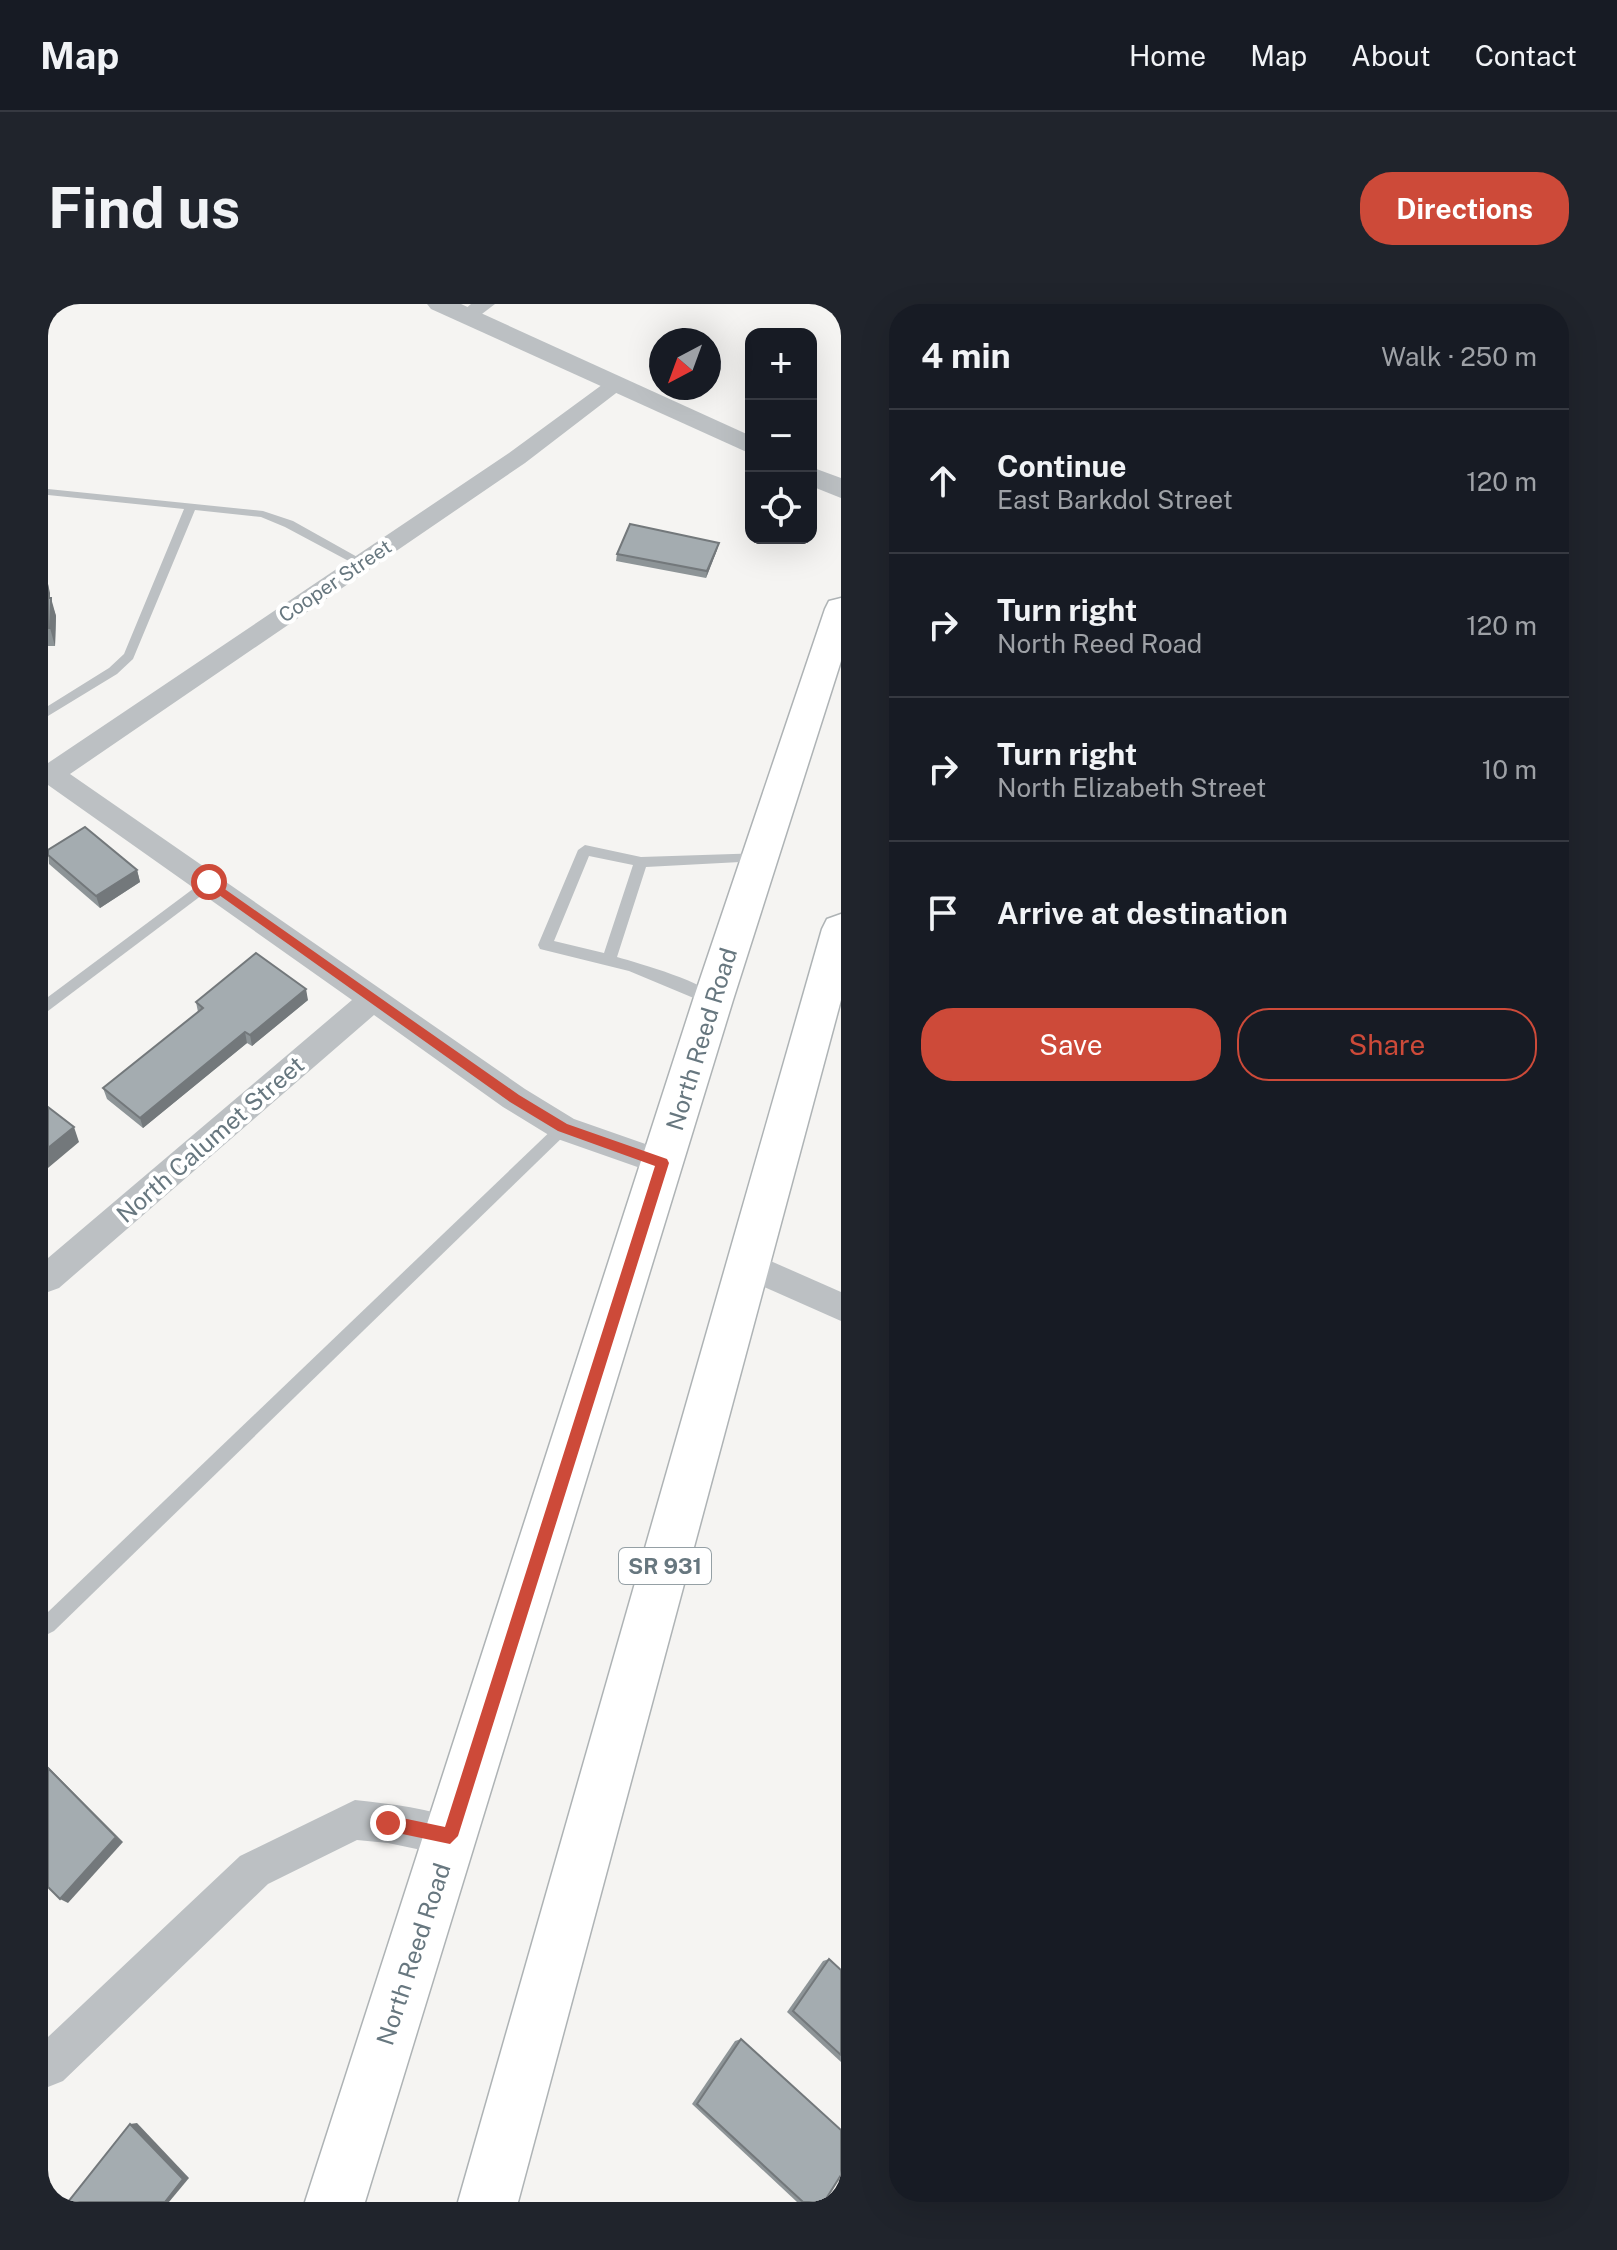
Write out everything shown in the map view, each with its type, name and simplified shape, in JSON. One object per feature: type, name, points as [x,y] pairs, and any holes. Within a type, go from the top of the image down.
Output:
[{"type":"main road","name":"North Reed Road","points":[[335,2202],[713,1000],[841,609]]},
{"type":"main road","name":"SR 931","points":[[488,2202],[841,929]]},
{"type":"street","points":[[440,304],[476,310],[617,383],[745,443]]},
{"type":"street","name":"Cooper Street","points":[[49,775],[517,458],[617,383]]},
{"type":"street","points":[[817,478],[841,489]]},
{"type":"street","points":[[49,775],[209,882],[514,1098],[563,1128],[663,1163]]},
{"type":"street","name":"North Calumet Street","points":[[48,1278],[372,1000]]},
{"type":"street","points":[[748,1265],[841,1307]]},
{"type":"street","points":[[48,2066],[254,1870],[355,1820],[388,1823],[450,1836]]},
{"type":"lane","points":[[48,492],[263,514],[289,524],[362,563]]},
{"type":"lane","points":[[48,712],[113,671],[129,656],[190,508]]},
{"type":"lane","points":[[713,1000],[667,976],[545,945],[585,850],[641,862],[759,856]]},
{"type":"lane","points":[[609,959],[641,862]]},
{"type":"lane","points":[[48,1005],[209,882]]},
{"type":"lane","points":[[48,1625],[563,1128]]},
{"type":"building","points":[[630,524],[719,543],[707,571],[617,554]]},
{"type":"building","points":[[48,598],[51,598],[50,628],[48,628]]},
{"type":"building","points":[[85,827],[137,870],[96,896],[48,855],[48,850]]},
{"type":"building","points":[[256,953],[306,989],[250,1035],[245,1032],[140,1118],[103,1088],[203,1008],[196,1002]]},
{"type":"building","points":[[48,1107],[74,1127],[48,1148]]},
{"type":"building","points":[[48,1768],[116,1837],[60,1899],[48,1887]]},
{"type":"building","points":[[829,1959],[841,1970],[841,2055],[793,2011]]},
{"type":"building","points":[[741,2039],[841,2130],[841,2175],[824,2202],[803,2202],[697,2104]]},
{"type":"building","points":[[130,2124],[183,2179],[165,2202],[68,2202]]},
{"type":"route","points":[[209,882],[514,1098],[563,1128],[663,1163],[450,1836],[388,1823]]}]
